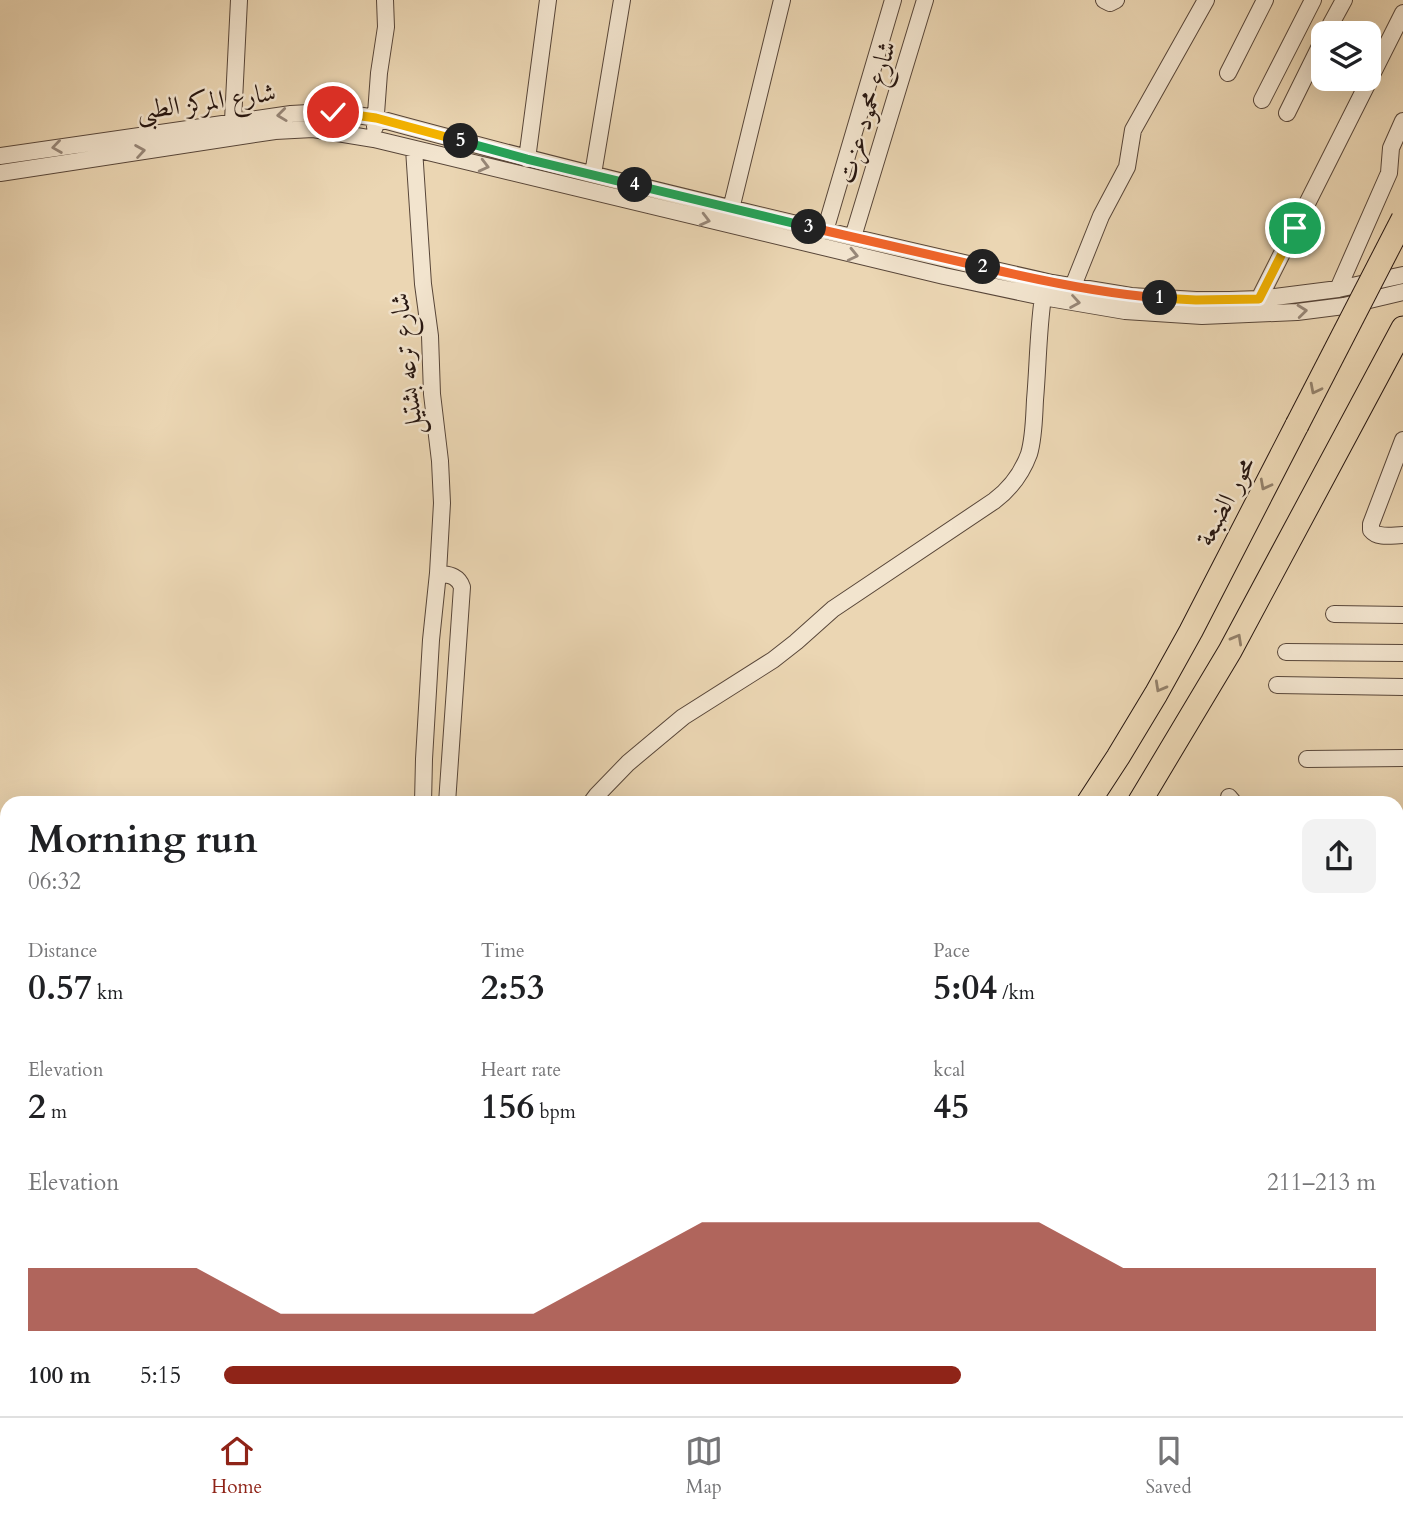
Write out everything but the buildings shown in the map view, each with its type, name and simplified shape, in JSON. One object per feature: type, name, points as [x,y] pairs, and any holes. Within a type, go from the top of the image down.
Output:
[{"type":"highway","name":"محور الضبعة","points":[[1092,796],[1168,673],[1403,219]]},
{"type":"highway","points":[[1143,796],[1230,652],[1403,328]]},
{"type":"street","points":[[233,121],[239,0]]},
{"type":"street","points":[[374,139],[386,27],[385,0]]},
{"type":"street","points":[[527,159],[548,0]]},
{"type":"street","points":[[593,174],[622,0]]},
{"type":"street","points":[[731,209],[782,0]]},
{"type":"street","points":[[825,231],[893,0]]},
{"type":"street","name":"شارع محمود عزت","points":[[853,237],[925,0]]},
{"type":"street","points":[[1073,286],[1101,216],[1127,167],[1133,130],[1206,0]]},
{"type":"street","points":[[1228,74],[1265,0]]},
{"type":"street","points":[[1262,100],[1313,0]]},
{"type":"street","points":[[1332,21],[1343,0]]},
{"type":"street","points":[[1259,299],[1403,13]]},
{"type":"street","points":[[1287,113],[1311,64]]},
{"type":"street","name":"شارع المركز الطبى","points":[[0,156],[233,121],[312,112],[353,114],[731,209],[1052,283],[1105,292],[1164,299],[1259,299],[1338,289],[1403,275]]},
{"type":"street","points":[[1338,289],[1389,173],[1391,148],[1403,121]]},
{"type":"street","name":"شارع المركز الطبى","points":[[0,173],[275,131],[313,129],[374,139],[944,276],[1043,297],[1147,313],[1230,316],[1297,312],[1345,306],[1403,292]]},
{"type":"street","name":"شارع ترعه بشتيل","points":[[414,149],[442,503],[431,640],[424,796]]},
{"type":"street","points":[[596,796],[628,763],[683,717],[773,660],[833,609],[994,501],[1014,482],[1024,465],[1033,437],[1043,297]]},
{"type":"street","points":[[1403,440],[1399,460],[1371,524],[1374,534],[1403,535]]},
{"type":"street","points":[[438,573],[453,576],[462,587],[447,796]]},
{"type":"street","points":[[1334,614],[1403,614]]},
{"type":"street","points":[[1286,652],[1403,653]]},
{"type":"street","points":[[1277,685],[1403,687]]},
{"type":"street","points":[[1307,759],[1403,758]]},
{"type":"route","points":[[333,112],[376,118],[527,159],[731,209],[1052,283],[1105,292],[1164,299],[1259,299],[1295,228]]}]
